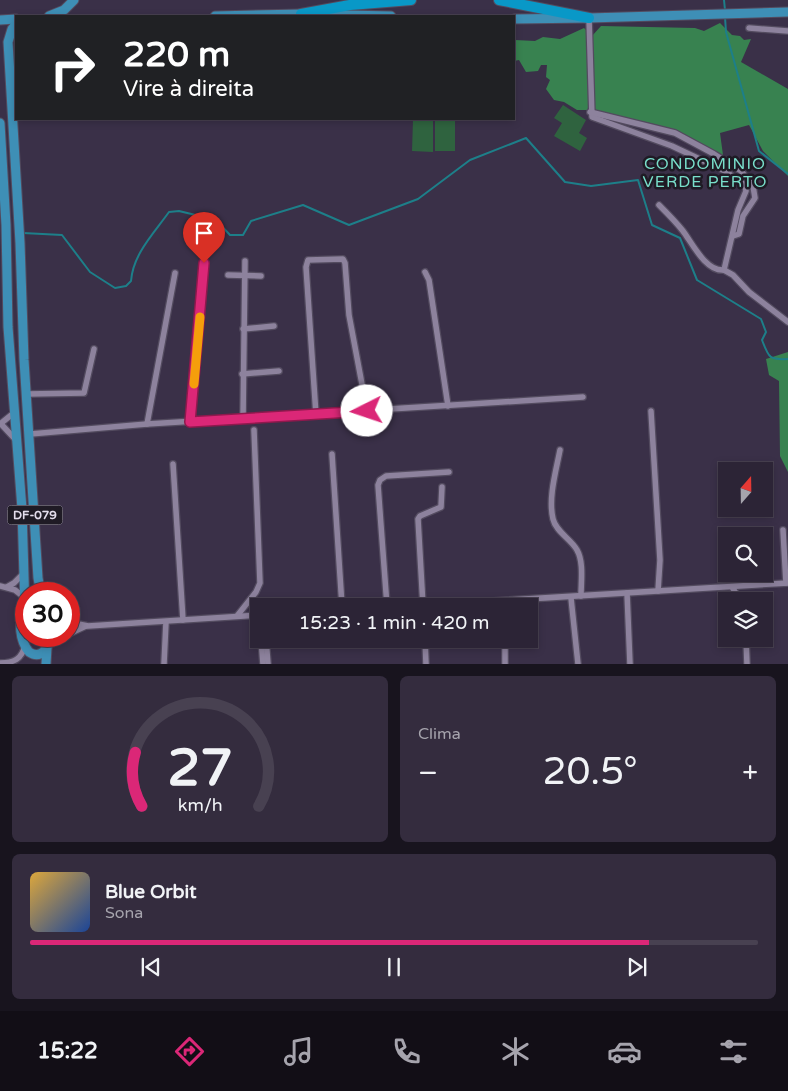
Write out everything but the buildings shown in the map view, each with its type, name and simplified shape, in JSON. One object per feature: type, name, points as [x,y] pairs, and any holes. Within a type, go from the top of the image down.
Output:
[{"type":"highway","points":[[301,14],[350,5],[411,0]]},
{"type":"highway","points":[[499,0],[589,18]]},
{"type":"main road","points":[[52,15],[64,10],[74,0]]},
{"type":"main road","points":[[515,19],[788,12]]},
{"type":"main road","points":[[258,15],[346,15]]},
{"type":"main road","points":[[0,20],[15,19]]},
{"type":"main road","name":"DF-079","points":[[15,25],[8,42],[39,582]]},
{"type":"main road","name":"DF-079","points":[[0,122],[7,242],[10,344],[24,582]]},
{"type":"main road","points":[[10,344],[21,341],[24,345]]},
{"type":"main road","points":[[27,648],[40,654],[45,647]]},
{"type":"main road","points":[[46,664],[48,647]]},
{"type":"main road","name":"DF-079","points":[[27,648],[30,664]]},
{"type":"street","points":[[589,18],[590,112],[595,119],[672,146],[725,171],[743,182],[746,187],[746,192],[738,210],[724,270]]},
{"type":"street","points":[[749,28],[788,31]]},
{"type":"street","points":[[590,112],[675,133],[741,171],[753,186],[755,198],[743,216],[739,234],[733,236]]},
{"type":"street","points":[[659,204],[703,259],[718,270],[724,270],[733,275],[749,292],[788,322]]},
{"type":"street","points":[[316,414],[306,266],[308,260],[338,258],[344,259],[345,263],[349,315],[367,411]]},
{"type":"street","points":[[243,419],[242,374],[245,261]]},
{"type":"street","points":[[190,422],[204,263]]},
{"type":"street","points":[[425,272],[428,276],[448,406]]},
{"type":"street","points":[[148,424],[174,274]]},
{"type":"street","points":[[228,275],[261,276]]},
{"type":"street","points":[[243,329],[274,326]]},
{"type":"street","points":[[27,394],[84,393],[94,349]]},
{"type":"street","points":[[242,374],[278,371]]},
{"type":"street","points":[[30,434],[148,424],[583,397]]},
{"type":"street","points":[[651,411],[660,560],[658,591]]},
{"type":"street","points":[[15,412],[0,424],[17,442]]},
{"type":"street","points":[[237,616],[256,592],[260,583],[254,430]]},
{"type":"street","points":[[560,450],[553,493],[553,517],[557,527],[578,552],[581,596]]},
{"type":"street","points":[[332,454],[341,598]]},
{"type":"street","points":[[173,464],[183,620]]},
{"type":"street","points":[[386,598],[378,485],[380,480],[386,476],[449,472]]},
{"type":"street","points":[[423,598],[418,519],[420,516],[441,507],[442,487]]},
{"type":"street","points":[[538,600],[787,583],[782,530]]},
{"type":"street","points":[[7,587],[14,584],[24,572]]},
{"type":"street","points":[[0,586],[15,591]]},
{"type":"street","points":[[732,587],[735,592]]},
{"type":"street","points":[[627,593],[630,664]]},
{"type":"street","points":[[571,598],[578,664]]},
{"type":"street","points":[[80,625],[86,626],[166,622],[250,615]]},
{"type":"street","points":[[164,664],[166,622]]},
{"type":"street","points":[[80,629],[86,626]]},
{"type":"street","points":[[746,647],[747,664]]},
{"type":"street","points":[[0,663],[15,663],[27,648]]},
{"type":"street","points":[[263,648],[268,664]]},
{"type":"street","points":[[262,664],[265,648]]},
{"type":"street","points":[[425,648],[426,664]]},
{"type":"street","points":[[505,648],[505,664]]},
{"type":"green space","points":[[720,23],[732,35],[740,36],[744,40],[751,39],[741,62],[788,89],[788,176],[763,151],[749,125],[720,133],[723,155],[677,130],[606,115],[596,110],[577,110],[564,102],[554,100],[546,89],[550,80],[546,77],[547,65],[541,65],[538,71],[526,72],[519,60],[515,61],[515,40],[535,41],[543,37],[560,39],[584,28],[592,36],[601,26],[695,28],[704,31]]},
{"type":"green space","points":[[563,105],[586,120],[579,133],[587,138],[580,151],[554,136],[562,123],[554,118]]},
{"type":"green space","points":[[413,120],[433,120],[433,152],[412,151]]},
{"type":"green space","points":[[435,120],[455,120],[455,151],[435,151]]},
{"type":"green space","points":[[788,352],[788,472],[780,456],[779,381],[769,375],[766,359]]},
{"type":"waterway","points":[[724,0],[725,10]]},
{"type":"waterway","points":[[725,17],[726,32],[759,151],[788,174]]},
{"type":"waterway","points":[[23,233],[62,235],[90,272],[115,288],[126,286],[131,281],[140,253],[169,212],[179,211],[216,220],[230,235],[243,235],[251,221],[303,205],[349,225],[418,199],[470,160],[526,138],[565,182],[591,186],[638,180],[652,225],[680,238],[697,280],[761,319],[766,332],[762,340],[770,357],[788,359]]},
{"type":"slow traffic","points":[[194,384],[200,317]]},
{"type":"district","name":"CONDOMINIO VERDE PERTO","points":[[705,172]]},
{"type":"route","points":[[204,263],[190,422],[367,411]]}]
